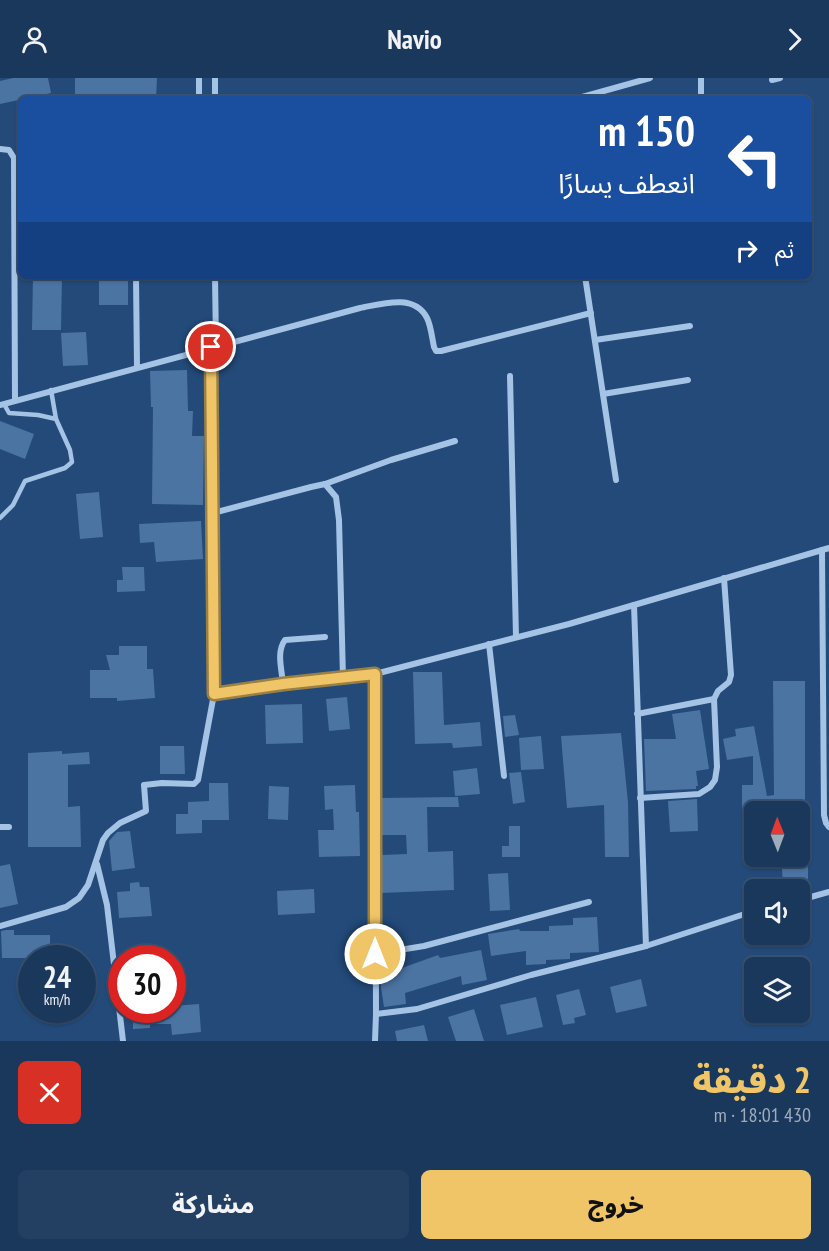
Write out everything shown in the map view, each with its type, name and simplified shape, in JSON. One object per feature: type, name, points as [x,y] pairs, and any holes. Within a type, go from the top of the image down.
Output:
[{"type":"street","points":[[199,78],[199,96]]},
{"type":"street","points":[[215,78],[215,96]]},
{"type":"street","points":[[586,96],[650,78]]},
{"type":"street","points":[[701,78],[701,96]]},
{"type":"street","points":[[772,80],[780,78]]},
{"type":"street","points":[[0,149],[9,150],[14,158],[15,400]]},
{"type":"street","points":[[136,279],[137,367]]},
{"type":"street","points":[[0,926],[66,907],[79,898],[88,885],[103,840],[120,823],[146,812],[144,785],[194,784],[198,780],[214,694],[215,279]]},
{"type":"street","points":[[585,279],[616,480]]},
{"type":"street","points":[[2,404],[360,308],[395,302],[408,303],[420,309],[427,319],[436,351],[591,313]]},
{"type":"street","points":[[595,340],[690,326]]},
{"type":"street","points":[[510,376],[516,637]]},
{"type":"street","points":[[603,394],[688,380]]},
{"type":"street","points":[[213,513],[325,484],[391,460],[455,441]]},
{"type":"street","points":[[325,484],[336,497],[339,520],[342,678]]},
{"type":"street","points":[[214,694],[375,674],[569,624],[825,549],[824,815],[829,827]]},
{"type":"street","points":[[640,798],[699,794],[710,787],[715,780],[717,767],[714,699],[718,690],[729,682],[731,675],[724,578]]},
{"type":"street","points":[[634,605],[646,946]]},
{"type":"street","points":[[283,684],[280,652],[285,640],[326,637]]},
{"type":"street","points":[[489,644],[504,776]]},
{"type":"street","points":[[375,674],[375,1041]]},
{"type":"street","points":[[637,714],[714,699]]},
{"type":"street","points":[[0,827],[9,827]]},
{"type":"street","points":[[96,862],[107,905],[123,1041]]},
{"type":"street","points":[[810,897],[829,892]]},
{"type":"street","points":[[375,954],[424,946],[589,902]]},
{"type":"street","points":[[376,1014],[417,1008],[531,975],[646,946],[744,914]]},
{"type":"lane","points":[[0,518],[13,505],[25,481],[65,468],[72,462],[70,450],[56,419],[51,390]]},
{"type":"lane","points":[[2,404],[9,413],[56,419]]},
{"type":"building","points":[[13,78],[48,78],[51,93],[18,96],[18,100],[0,104],[0,81]]},
{"type":"building","points":[[75,78],[157,78],[156,96],[75,96]]},
{"type":"building","points":[[33,279],[62,279],[61,330],[32,330]]},
{"type":"building","points":[[99,279],[128,279],[128,305],[99,305]]},
{"type":"building","points":[[86,332],[88,365],[63,366],[61,333]]},
{"type":"building","points":[[187,370],[188,411],[193,411],[192,436],[204,436],[203,505],[152,504],[153,407],[151,407],[150,371]]},
{"type":"building","points":[[0,421],[34,434],[25,459],[0,449]]},
{"type":"building","points":[[99,492],[103,537],[80,539],[76,494]]},
{"type":"building","points":[[201,521],[203,559],[156,562],[154,542],[140,543],[139,524]]},
{"type":"building","points":[[122,567],[144,567],[145,591],[117,592],[117,580],[123,580]]},
{"type":"building","points":[[119,646],[147,646],[147,669],[153,669],[155,698],[117,701],[117,698],[90,698],[90,670],[110,670],[106,655],[119,655]]},
{"type":"building","points":[[413,672],[442,672],[444,725],[480,722],[482,746],[453,748],[452,743],[415,744]]},
{"type":"building","points":[[773,681],[805,681],[805,801],[744,801],[744,811],[742,811],[742,785],[753,785],[753,756],[727,760],[723,739],[736,736],[735,729],[754,726],[767,796],[774,795]]},
{"type":"building","points":[[347,697],[350,729],[329,731],[326,699]]},
{"type":"building","points":[[302,704],[303,743],[266,744],[265,705]]},
{"type":"building","points":[[700,710],[709,769],[696,771],[698,786],[696,789],[646,791],[644,739],[676,739],[672,714]]},
{"type":"building","points":[[515,715],[519,735],[505,737],[503,716]]},
{"type":"building","points":[[621,733],[628,802],[629,857],[605,857],[604,805],[567,808],[561,736]]},
{"type":"building","points":[[541,736],[544,769],[521,770],[519,738]]},
{"type":"building","points":[[160,746],[184,746],[185,774],[160,774]]},
{"type":"building","points":[[62,751],[62,754],[89,752],[90,764],[68,765],[68,807],[80,806],[81,847],[28,847],[28,753]]},
{"type":"building","points":[[477,768],[480,794],[455,796],[453,771]]},
{"type":"building","points":[[521,772],[525,802],[513,804],[509,773]]},
{"type":"building","points":[[209,783],[228,783],[229,820],[202,820],[202,833],[176,834],[176,814],[188,814],[188,802],[209,801]]},
{"type":"building","points":[[355,785],[356,812],[359,812],[360,856],[319,857],[318,830],[334,830],[333,809],[325,810],[324,786]]},
{"type":"building","points":[[269,786],[289,787],[288,820],[268,819]]},
{"type":"building","points":[[458,797],[459,807],[427,807],[428,852],[453,851],[454,890],[381,893],[381,855],[407,854],[406,835],[381,835],[381,798]]},
{"type":"building","points":[[697,799],[698,831],[670,832],[668,801]]},
{"type":"building","points":[[509,826],[520,826],[520,857],[502,857],[502,846],[509,846]]},
{"type":"building","points":[[130,831],[135,868],[112,871],[109,841],[117,832]]},
{"type":"building","points":[[10,864],[18,904],[0,908],[0,866]]},
{"type":"building","points":[[787,867],[808,867],[808,879],[783,879],[782,869],[787,869]]},
{"type":"building","points":[[508,873],[510,910],[490,911],[488,874]]},
{"type":"building","points":[[139,882],[140,887],[149,887],[152,916],[119,918],[117,892],[130,891],[130,883]]},
{"type":"building","points":[[314,889],[315,913],[278,915],[277,891]]},
{"type":"building","points":[[597,917],[599,952],[570,953],[570,959],[546,960],[546,964],[526,965],[526,951],[491,956],[488,934],[519,929],[520,931],[549,931],[549,926],[573,925],[573,918]]},
{"type":"building","points":[[14,930],[14,935],[50,935],[50,945],[18,945],[18,958],[2,958],[1,931]]},
{"type":"building","points":[[481,950],[487,980],[462,985],[461,976],[405,993],[406,1004],[384,1007],[381,962],[401,960],[402,968],[438,955],[440,958]]},
{"type":"building","points":[[641,979],[647,1006],[616,1013],[610,987]]},
{"type":"building","points":[[579,989],[586,1015],[574,1018],[575,1023],[563,1025],[556,995]]},
{"type":"building","points":[[536,997],[543,1027],[507,1035],[500,1005]]},
{"type":"building","points":[[199,1004],[201,1032],[172,1035],[171,1024],[150,1024],[150,1028],[133,1029],[133,1023],[186,1023],[186,1005]]},
{"type":"building","points":[[474,1009],[484,1041],[456,1041],[448,1017]]},
{"type":"building","points":[[424,1025],[428,1041],[397,1041],[395,1031]]},
{"type":"route","points":[[211,347],[214,694],[375,674],[375,954]]}]
